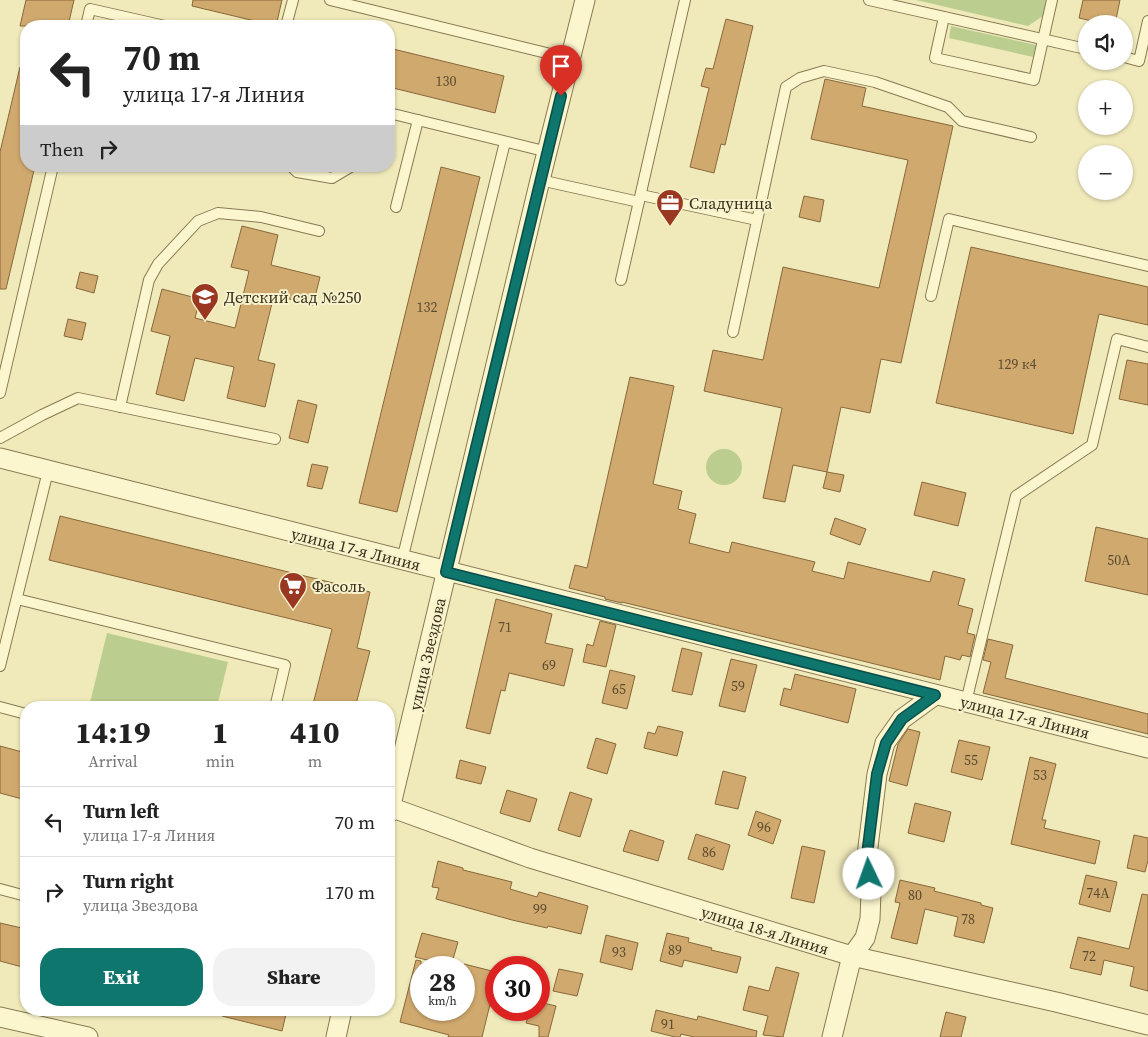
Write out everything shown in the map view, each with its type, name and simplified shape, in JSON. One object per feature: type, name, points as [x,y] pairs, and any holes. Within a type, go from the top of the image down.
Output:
[{"type":"street","name":"улица Звездова","points":[[395,789],[540,180],[585,0]]},
{"type":"street","name":"улица 17-я Линия","points":[[0,458],[1148,748]]},
{"type":"street","points":[[832,1037],[852,956],[865,938],[870,919],[871,892],[867,855],[877,774],[886,743],[902,719],[935,695]]},
{"type":"street","name":"улица 18-я Линия","points":[[395,812],[530,858],[852,956],[1056,1002],[1148,1026]]},
{"type":"street","points":[[336,1037],[341,1016]]},
{"type":"street","points":[[0,1017],[88,1037]]},
{"type":"lane","points":[[287,20],[292,0]]},
{"type":"lane","points":[[330,0],[571,59]]},
{"type":"lane","points":[[621,280],[685,0]]},
{"type":"lane","points":[[869,0],[1078,47]]},
{"type":"lane","points":[[944,17],[935,58],[1034,80],[1052,0]]},
{"type":"lane","points":[[87,20],[90,9],[139,20]]},
{"type":"lane","points":[[1133,59],[1139,61],[1148,21]]},
{"type":"lane","points":[[733,332],[786,87],[800,78],[824,72],[875,82],[948,107],[962,121],[1031,137]]},
{"type":"lane","points":[[395,114],[548,152]]},
{"type":"lane","points":[[396,207],[418,120]]},
{"type":"lane","points":[[402,560],[504,142]]},
{"type":"lane","points":[[0,393],[52,172]]},
{"type":"lane","points":[[298,172],[332,178],[342,172]]},
{"type":"lane","points":[[540,180],[757,220]]},
{"type":"lane","points":[[120,407],[149,280],[158,264],[198,221],[218,213],[261,217],[319,231]]},
{"type":"lane","points":[[930,296],[949,219],[1148,266]]},
{"type":"lane","points":[[966,702],[1016,496],[1092,445],[1117,340],[1148,347]]},
{"type":"lane","points":[[0,438],[78,398],[275,439]]},
{"type":"lane","points":[[0,666],[48,471]]},
{"type":"lane","points":[[17,599],[285,665],[276,701]]},
{"type":"lane","points":[[0,707],[20,712]]},
{"type":"lane","points":[[0,889],[20,894]]},
{"type":"green space","points":[[916,0],[1046,0],[1043,16],[1028,26]]},
{"type":"green space","points":[[951,26],[1036,45],[1033,57],[949,38]]},
{"type":"green space","points":[[724,449],[737,454],[742,467],[737,480],[724,485],[711,480],[706,467],[711,454]]},
{"type":"green space","points":[[107,633],[228,662],[218,701],[90,701]]},
{"type":"building","points":[[26,0],[74,0],[69,20],[21,20]]},
{"type":"building","points":[[193,0],[282,0],[277,20],[251,20],[192,6]]},
{"type":"building","points":[[1083,0],[1120,0],[1117,15],[1080,15]]},
{"type":"building","points":[[726,19],[753,26],[725,145],[721,144],[714,173],[690,167],[709,88],[701,86],[706,68],[713,69]]},
{"type":"building","points":[[395,49],[504,76],[495,113],[395,88]]},
{"type":"building","points":[[20,67],[20,172],[34,172],[6,289],[0,289],[0,152]]},
{"type":"building","points":[[825,79],[866,88],[862,106],[953,126],[901,363],[881,359],[870,413],[841,407],[827,472],[793,465],[785,502],[763,498],[782,408],[704,391],[713,350],[763,360],[783,267],[879,288],[908,160],[811,139]]},
{"type":"building","points":[[441,167],[480,177],[397,512],[359,503]]},
{"type":"building","points":[[804,196],[824,200],[820,222],[799,217]]},
{"type":"building","points":[[242,226],[278,235],[271,265],[320,277],[313,305],[274,295],[258,360],[275,364],[265,407],[227,398],[234,367],[195,358],[184,401],[156,394],[170,336],[151,331],[162,289],[200,299],[195,318],[235,328],[249,271],[231,267]]},
{"type":"building","points":[[971,247],[1148,287],[1148,325],[1099,314],[1073,434],[936,403]]},
{"type":"building","points":[[80,272],[98,276],[94,293],[76,288]]},
{"type":"building","points":[[68,319],[86,323],[82,340],[64,336]]},
{"type":"building","points":[[1127,360],[1148,364],[1148,405],[1119,399]]},
{"type":"building","points":[[630,377],[674,386],[653,484],[682,491],[678,509],[696,514],[689,543],[729,553],[732,542],[815,562],[812,571],[844,579],[848,562],[930,582],[933,571],[965,579],[958,605],[973,609],[967,633],[975,635],[970,657],[962,655],[960,660],[945,656],[940,680],[605,599],[605,597],[569,588],[575,565],[587,568]]},
{"type":"building","points":[[298,400],[317,405],[308,443],[289,438]]},
{"type":"building","points":[[312,464],[328,467],[322,489],[307,486]]},
{"type":"building","points":[[827,472],[844,475],[840,492],[823,488]]},
{"type":"building","points":[[922,482],[966,493],[958,526],[914,515]]},
{"type":"building","points":[[60,516],[370,592],[357,648],[370,651],[357,701],[314,701],[332,629],[49,560]]},
{"type":"building","points":[[835,518],[866,529],[860,545],[830,534]]},
{"type":"building","points":[[1096,527],[1148,539],[1148,595],[1085,581]]},
{"type":"building","points":[[496,599],[552,614],[545,643],[573,649],[564,686],[509,673],[505,691],[501,690],[490,734],[466,728]]},
{"type":"building","points":[[600,621],[616,625],[606,667],[583,662],[587,644],[593,646]]},
{"type":"building","points":[[988,639],[1013,645],[1005,678],[1148,714],[1148,734],[983,693],[991,662],[983,660]]},
{"type":"building","points":[[682,648],[702,653],[692,695],[672,691]]},
{"type":"building","points":[[731,659],[757,665],[745,712],[719,706]]},
{"type":"building","points":[[610,670],[635,676],[627,709],[602,703]]},
{"type":"building","points":[[795,674],[856,689],[848,723],[780,705],[784,688],[791,690]]},
{"type":"building","points":[[658,726],[683,732],[677,756],[644,748],[648,732],[655,734]]},
{"type":"building","points":[[908,729],[920,732],[907,786],[889,781],[898,744]]},
{"type":"building","points":[[596,738],[616,744],[607,774],[587,768]]},
{"type":"building","points":[[959,740],[990,747],[982,780],[951,772]]},
{"type":"building","points":[[0,746],[20,751],[20,798],[0,793]]},
{"type":"building","points":[[1030,757],[1056,764],[1042,820],[1046,820],[1044,828],[1100,841],[1095,864],[1011,844]]},
{"type":"building","points":[[460,760],[486,767],[481,784],[456,778]]},
{"type":"building","points":[[723,771],[746,777],[738,809],[715,804]]},
{"type":"building","points":[[507,790],[537,799],[530,822],[500,813]]},
{"type":"building","points":[[570,792],[592,799],[580,837],[558,830]]},
{"type":"building","points":[[915,803],[951,812],[944,842],[908,833]]},
{"type":"building","points":[[756,811],[781,820],[773,844],[748,835]]},
{"type":"building","points":[[630,830],[664,841],[658,861],[623,851]]},
{"type":"building","points":[[696,834],[730,845],[723,870],[688,859]]},
{"type":"building","points":[[1134,835],[1148,838],[1148,860],[1145,872],[1127,868]]},
{"type":"building","points":[[802,846],[825,851],[814,903],[791,898]]},
{"type":"building","points":[[438,861],[463,868],[463,870],[512,882],[510,889],[537,897],[539,892],[588,906],[581,934],[512,920],[436,899],[439,888],[432,887]]},
{"type":"building","points":[[1086,875],[1117,882],[1110,912],[1079,904]]},
{"type":"building","points":[[900,880],[935,888],[934,891],[993,908],[984,943],[954,936],[958,917],[925,909],[917,944],[891,938],[900,903],[895,902]]},
{"type":"building","points":[[1142,894],[1148,895],[1148,991],[1130,986],[1134,967],[1104,960],[1101,975],[1070,968],[1078,937],[1129,949]]},
{"type":"building","points":[[0,923],[20,928],[20,966],[0,961]]},
{"type":"building","points":[[422,933],[458,942],[454,956],[415,956]]},
{"type":"building","points":[[667,933],[689,938],[688,942],[712,948],[711,950],[741,957],[737,973],[684,960],[682,967],[660,961]]},
{"type":"building","points":[[606,935],[638,943],[632,970],[600,962]]},
{"type":"building","points":[[475,967],[485,969],[486,1021],[482,1037],[448,1037],[449,1035],[400,1022],[410,983],[410,1021],[475,1021]]},
{"type":"building","points":[[776,967],[799,973],[783,1037],[763,1035],[768,1016],[743,1010],[749,986],[769,991]]},
{"type":"building","points":[[559,969],[583,974],[577,996],[553,991]]},
{"type":"building","points":[[550,1005],[556,1006],[548,1037],[539,1037],[539,1026],[526,1023],[527,1021],[550,1021]]},
{"type":"building","points":[[656,1010],[697,1020],[698,1016],[757,1031],[756,1037],[694,1037],[681,1034],[680,1037],[675,1037],[651,1031]]},
{"type":"building","points":[[946,1012],[966,1017],[961,1037],[940,1037]]},
{"type":"building","points":[[222,1016],[286,1016],[282,1031]]},
{"type":"place","name":"Сладуница","points":[[670,227]]},
{"type":"place","name":"Детский сад №250","points":[[205,321]]},
{"type":"place","name":"Фасоль","points":[[293,610]]},
{"type":"route","points":[[561,96],[446,572],[935,695],[902,719],[886,743],[877,774],[867,855],[869,874]]}]
